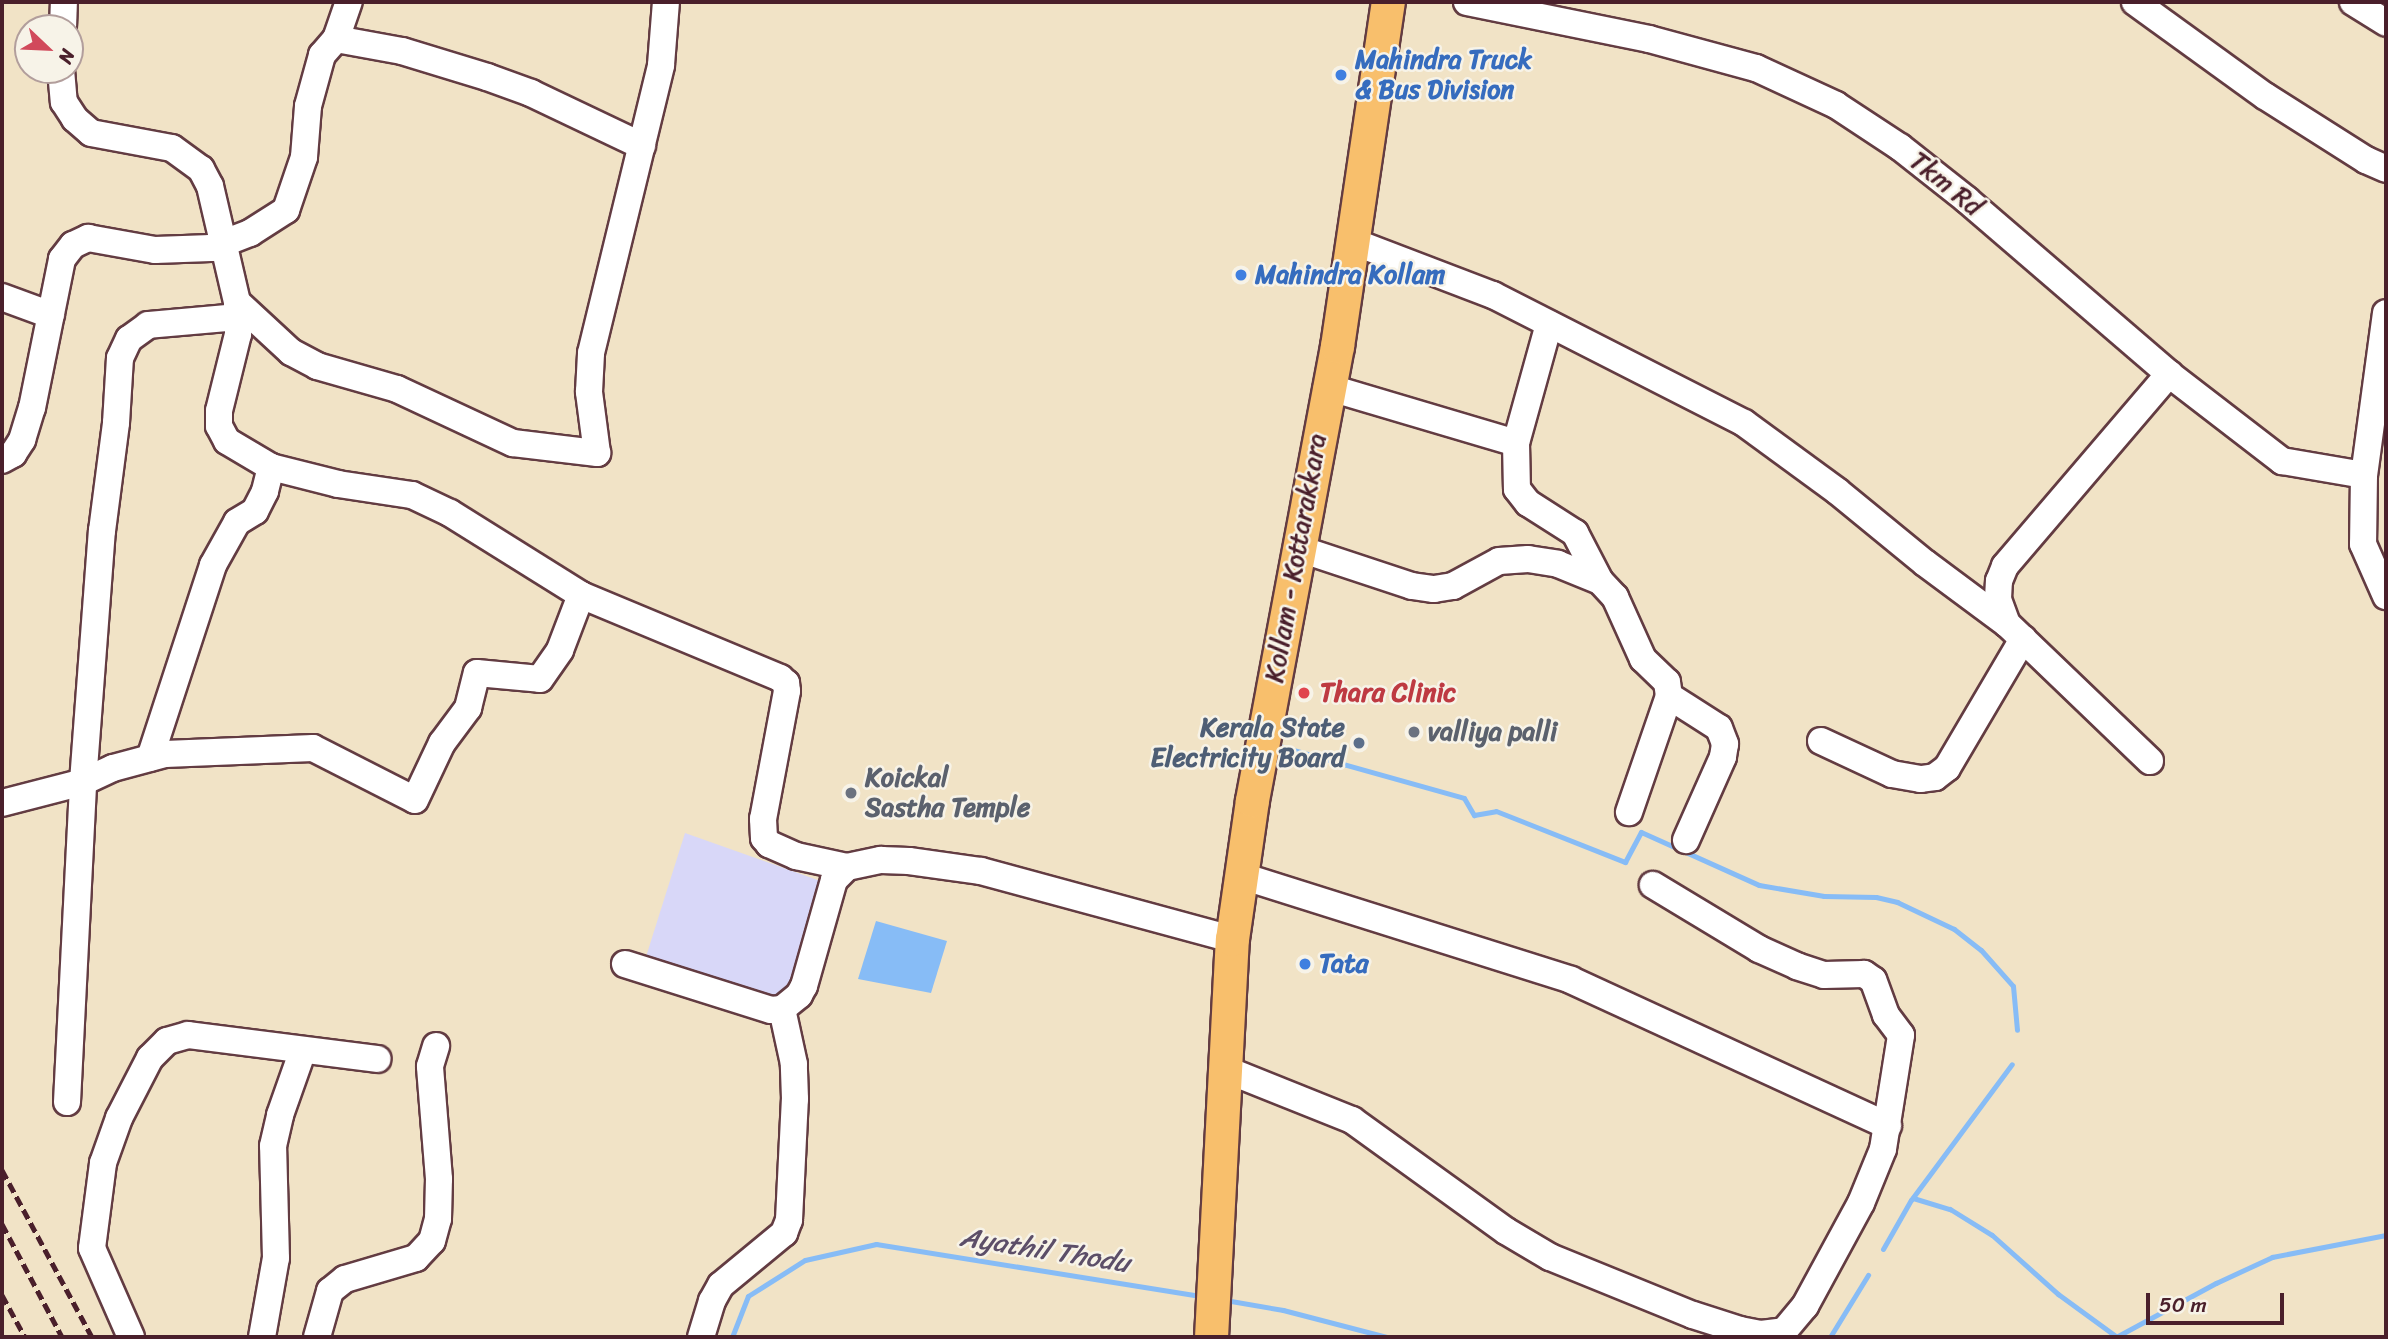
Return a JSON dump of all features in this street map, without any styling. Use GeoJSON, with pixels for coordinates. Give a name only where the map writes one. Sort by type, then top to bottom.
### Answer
{"type":"FeatureCollection","features":[{"type":"Feature","properties":{"kind":"main road","name":"Kollam - Kottarakkara"},"geometry":{"type":"LineString","coordinates":[[1211,1337],[1232,939],[1252,800],[1354,242],[1388,2]]}},
{"type":"Feature","properties":{"kind":"street"},"geometry":{"type":"LineString","coordinates":[[2,460],[13,454],[22,440],[32,408],[62,259],[73,246],[88,238],[155,250],[211,248],[250,233],[286,210],[304,156],[308,106],[322,55],[336,39],[349,2]]}},
{"type":"Feature","properties":{"kind":"street"},"geometry":{"type":"LineString","coordinates":[[67,1102],[83,782],[102,531],[116,423],[120,358],[129,339],[148,325],[237,309],[291,352],[317,366],[397,389],[513,443],[597,453],[589,393],[591,353],[661,65],[666,2]]}},
{"type":"Feature","properties":{"kind":"street","name":"Tkm Rd"},"geometry":{"type":"LineString","coordinates":[[1467,2],[1649,39],[1756,68],[1836,105],[1900,147],[1967,200],[2169,374],[2282,461],[2364,475]]}},
{"type":"Feature","properties":{"kind":"street"},"geometry":{"type":"LineString","coordinates":[[2135,2],[2265,96],[2366,160],[2386,169]]}},
{"type":"Feature","properties":{"kind":"street"},"geometry":{"type":"LineString","coordinates":[[2353,2],[2386,23]]}},
{"type":"Feature","properties":{"kind":"street"},"geometry":{"type":"LineString","coordinates":[[336,39],[402,51],[487,77],[531,93],[642,146]]}},
{"type":"Feature","properties":{"kind":"street"},"geometry":{"type":"LineString","coordinates":[[62,84],[64,102],[75,119],[92,132],[172,148],[201,169],[210,186],[225,243],[237,309],[238,334],[223,390],[219,426],[227,441],[271,467],[338,484],[412,495],[450,513],[581,595],[786,683],[763,819],[764,838],[769,844],[796,856],[847,867],[881,860],[981,871],[1232,939]]}},
{"type":"Feature","properties":{"kind":"street"},"geometry":{"type":"LineString","coordinates":[[1354,242],[1493,295],[1744,423],[1837,491],[1925,563],[2015,631],[2150,761]]}},
{"type":"Feature","properties":{"kind":"street"},"geometry":{"type":"LineString","coordinates":[[2,297],[51,315]]}},
{"type":"Feature","properties":{"kind":"street"},"geometry":{"type":"LineString","coordinates":[[2386,313],[2364,475],[2363,544],[2386,596]]}},
{"type":"Feature","properties":{"kind":"street"},"geometry":{"type":"LineString","coordinates":[[1549,324],[1516,443],[1517,489],[1528,503],[1575,533],[1600,581],[1615,597],[1643,659],[1667,682],[1669,696],[1629,812]]}},
{"type":"Feature","properties":{"kind":"street"},"geometry":{"type":"LineString","coordinates":[[2015,631],[1998,599],[1999,581],[2005,566],[2169,374]]}},
{"type":"Feature","properties":{"kind":"street"},"geometry":{"type":"LineString","coordinates":[[1327,387],[1516,443]]}},
{"type":"Feature","properties":{"kind":"street"},"geometry":{"type":"LineString","coordinates":[[150,758],[213,565],[237,522],[255,511],[265,491],[271,467]]}},
{"type":"Feature","properties":{"kind":"street"},"geometry":{"type":"LineString","coordinates":[[1297,548],[1412,586],[1434,589],[1453,586],[1499,561],[1528,559],[1558,564],[1600,581]]}},
{"type":"Feature","properties":{"kind":"street"},"geometry":{"type":"LineString","coordinates":[[2,803],[83,782],[113,768],[150,758],[235,749],[313,748],[415,800],[442,743],[468,708],[477,673],[540,679],[560,650],[581,595]]}},
{"type":"Feature","properties":{"kind":"street"},"geometry":{"type":"LineString","coordinates":[[1821,741],[1892,774],[1921,779],[1935,777],[1947,768],[2015,631]]}},
{"type":"Feature","properties":{"kind":"street"},"geometry":{"type":"LineString","coordinates":[[1669,696],[1719,728],[1725,744],[1686,840]]}},
{"type":"Feature","properties":{"kind":"street"},"geometry":{"type":"LineString","coordinates":[[625,964],[771,1010],[782,1009],[799,995],[804,986],[825,904],[834,880],[847,867]]}},
{"type":"Feature","properties":{"kind":"street"},"geometry":{"type":"LineString","coordinates":[[1242,876],[1571,980],[1888,1126]]}},
{"type":"Feature","properties":{"kind":"street"},"geometry":{"type":"LineString","coordinates":[[1227,1070],[1352,1120],[1506,1231],[1550,1257],[1693,1315],[1761,1334],[1784,1331],[1805,1306],[1861,1203],[1883,1149],[1901,1035],[1886,1015],[1873,980],[1864,974],[1824,975],[1797,966],[1759,949],[1653,885]]}},
{"type":"Feature","properties":{"kind":"street"},"geometry":{"type":"LineString","coordinates":[[701,1337],[712,1301],[721,1285],[784,1233],[789,1220],[795,1099],[794,1064],[782,1009]]}},
{"type":"Feature","properties":{"kind":"street"},"geometry":{"type":"LineString","coordinates":[[131,1337],[92,1248],[103,1163],[141,1071],[167,1041],[188,1035],[377,1059]]}},
{"type":"Feature","properties":{"kind":"street"},"geometry":{"type":"LineString","coordinates":[[317,1337],[330,1291],[345,1279],[416,1258],[432,1241],[438,1219],[437,1140],[430,1066],[436,1046]]}},
{"type":"Feature","properties":{"kind":"street"},"geometry":{"type":"LineString","coordinates":[[262,1337],[276,1258],[273,1146],[280,1115],[303,1050]]}},
{"type":"Feature","properties":{"kind":"shaded area"},"geometry":{"type":"Polygon","coordinates":[[[685,833],[826,883],[797,989],[783,1005],[644,963],[685,833]]]}},
{"type":"Feature","properties":{"kind":"water"},"geometry":{"type":"Polygon","coordinates":[[[876,921],[947,941],[931,993],[858,979],[876,921]]]}},
{"type":"Feature","properties":{"kind":"waterway"},"geometry":{"type":"LineString","coordinates":[[1279,746],[1464,798],[1474,815],[1496,811],[1625,862],[1641,832],[1759,885],[1824,896],[1876,897],[1897,902],[1954,929],[1981,950],[2013,986],[2017,1030]]}},
{"type":"Feature","properties":{"kind":"waterway"},"geometry":{"type":"LineString","coordinates":[[1883,1249],[1911,1200],[2012,1064]]}},
{"type":"Feature","properties":{"kind":"waterway"},"geometry":{"type":"LineString","coordinates":[[1913,1198],[1950,1209],[1992,1235],[2058,1294],[2117,1337]]}},
{"type":"Feature","properties":{"kind":"waterway","name":"Ayathil Thodu"},"geometry":{"type":"LineString","coordinates":[[2116,1337],[2216,1283],[2272,1257],[2386,1235]]}},
{"type":"Feature","properties":{"kind":"waterway","name":"Ayathil Thodu"},"geometry":{"type":"LineString","coordinates":[[732,1337],[748,1296],[805,1260],[876,1244],[1202,1296]]}},
{"type":"Feature","properties":{"kind":"waterway"},"geometry":{"type":"LineString","coordinates":[[1830,1337],[1868,1275]]}},
{"type":"Feature","properties":{"kind":"waterway","name":"Ayathil Thodu"},"geometry":{"type":"LineString","coordinates":[[1225,1300],[1283,1310],[1387,1337]]}},
{"type":"Feature","properties":{"kind":"railway"},"geometry":{"type":"LineString","coordinates":[[2,1170],[92,1337]]}},
{"type":"Feature","properties":{"kind":"railway"},"geometry":{"type":"LineString","coordinates":[[2,1224],[62,1337]]}},
{"type":"Feature","properties":{"kind":"railway"},"geometry":{"type":"LineString","coordinates":[[2,1295],[25,1337]]}},
{"type":"Feature","properties":{"kind":"place","name":"Mahindra Truck & Bus Division"},"geometry":{"type":"Point","coordinates":[1341,75]}},
{"type":"Feature","properties":{"kind":"place","name":"Mahindra Kollam"},"geometry":{"type":"Point","coordinates":[1241,275]}},
{"type":"Feature","properties":{"kind":"place","name":"Thara Clinic"},"geometry":{"type":"Point","coordinates":[1304,693]}},
{"type":"Feature","properties":{"kind":"place","name":"valliya palli"},"geometry":{"type":"Point","coordinates":[1414,732]}},
{"type":"Feature","properties":{"kind":"place","name":"Kerala State Electricity Board"},"geometry":{"type":"Point","coordinates":[1359,743]}},
{"type":"Feature","properties":{"kind":"place","name":"Koickal Sastha Temple"},"geometry":{"type":"Point","coordinates":[851,793]}},
{"type":"Feature","properties":{"kind":"place","name":"Tata"},"geometry":{"type":"Point","coordinates":[1305,964]}}]}
